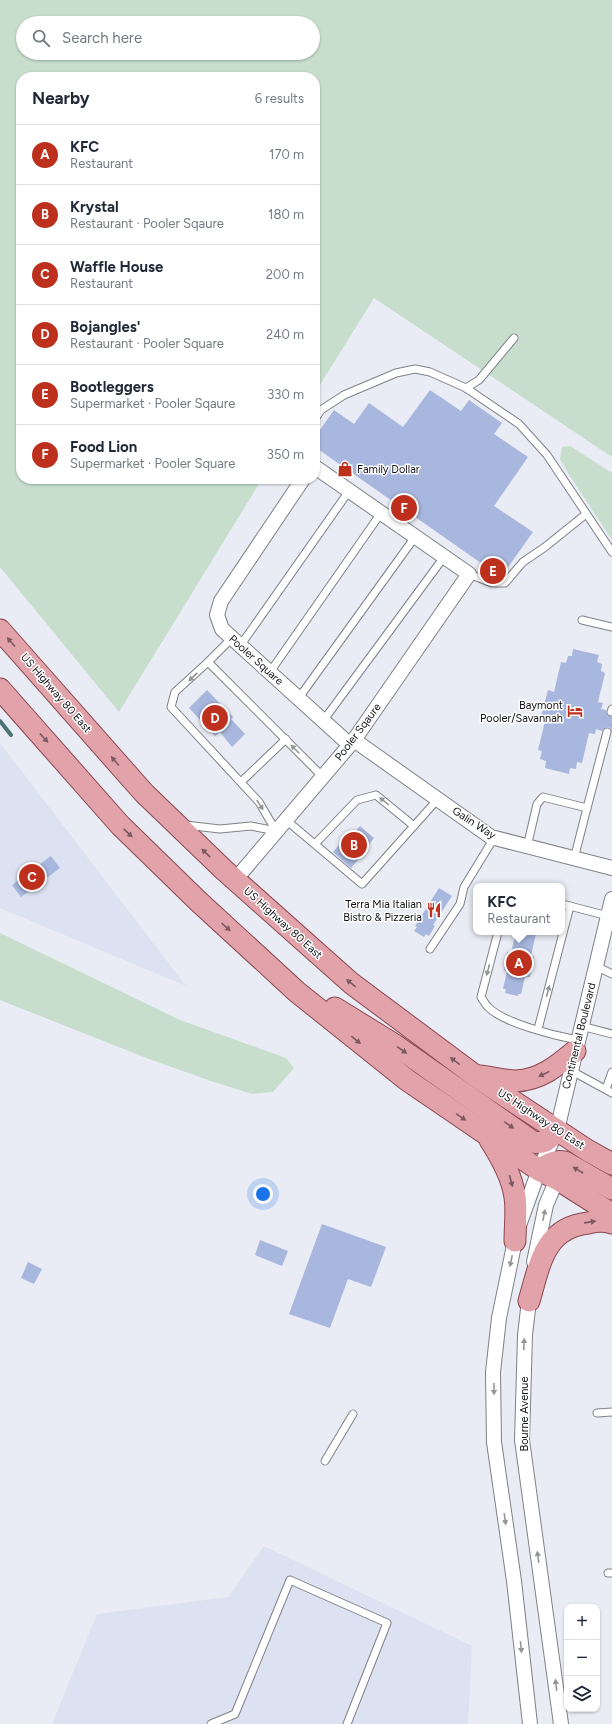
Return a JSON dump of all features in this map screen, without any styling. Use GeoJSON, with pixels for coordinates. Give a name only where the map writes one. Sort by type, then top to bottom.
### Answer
{"type":"FeatureCollection","features":[{"type":"Feature","properties":{"kind":"main road","name":"US Highway 80 East"},"geometry":{"type":"LineString","coordinates":[[0,630],[144,793],[235,880],[351,983],[474,1075],[557,1130],[612,1164]]}},
{"type":"Feature","properties":{"kind":"main road"},"geometry":{"type":"LineString","coordinates":[[0,689],[120,825],[198,901],[297,992],[407,1080],[486,1134],[551,1170],[612,1214]]}},
{"type":"Feature","properties":{"kind":"main road"},"geometry":{"type":"LineString","coordinates":[[274,970],[395,1045],[533,1142],[541,1144],[548,1141],[557,1130]]}},
{"type":"Feature","properties":{"kind":"main road"},"geometry":{"type":"LineString","coordinates":[[474,1075],[515,1081],[535,1078],[553,1069],[574,1054]]}},
{"type":"Feature","properties":{"kind":"main road"},"geometry":{"type":"LineString","coordinates":[[486,1134],[502,1159],[512,1185],[515,1197],[516,1241]]}},
{"type":"Feature","properties":{"kind":"main road"},"geometry":{"type":"LineString","coordinates":[[551,1170],[564,1162],[612,1189]]}},
{"type":"Feature","properties":{"kind":"main road"},"geometry":{"type":"LineString","coordinates":[[529,1300],[547,1246],[559,1233],[575,1224],[605,1220],[612,1223]]}},
{"type":"Feature","properties":{"kind":"street"},"geometry":{"type":"LineString","coordinates":[[320,471],[469,574]]}},
{"type":"Feature","properties":{"kind":"street","name":"Pooler Square"},"geometry":{"type":"LineString","coordinates":[[300,484],[221,600],[217,615],[222,629],[323,721],[352,743]]}},
{"type":"Feature","properties":{"kind":"street","name":"Pooler Sqaure"},"geometry":{"type":"LineString","coordinates":[[235,880],[352,743],[469,574]]}},
{"type":"Feature","properties":{"kind":"street","name":"Galin Way"},"geometry":{"type":"LineString","coordinates":[[352,743],[438,799],[494,838],[612,868]]}},
{"type":"Feature","properties":{"kind":"street","name":"Continental Boulevard"},"geometry":{"type":"LineString","coordinates":[[551,1170],[557,1130],[574,1054],[612,899]]}},
{"type":"Feature","properties":{"kind":"street","name":"Bourne Avenue"},"geometry":{"type":"LineString","coordinates":[[557,1130],[546,1205],[534,1261],[524,1335],[522,1440],[561,1724]]}},
{"type":"Feature","properties":{"kind":"street","name":"Bourne Avenue"},"geometry":{"type":"LineString","coordinates":[[530,1724],[514,1581],[494,1442],[494,1372],[499,1318],[518,1231],[551,1170]]}},
{"type":"Feature","properties":{"kind":"lane"},"geometry":{"type":"LineString","coordinates":[[466,388],[479,380],[514,338]]}},
{"type":"Feature","properties":{"kind":"lane"},"geometry":{"type":"LineString","coordinates":[[320,412],[344,394],[396,373],[415,370],[430,372],[466,388],[518,424],[547,455],[612,552]]}},
{"type":"Feature","properties":{"kind":"lane"},"geometry":{"type":"LineString","coordinates":[[276,832],[259,802],[172,707],[175,692],[208,662],[236,642],[349,491]]}},
{"type":"Feature","properties":{"kind":"lane"},"geometry":{"type":"LineString","coordinates":[[270,672],[381,513]]}},
{"type":"Feature","properties":{"kind":"lane"},"geometry":{"type":"LineString","coordinates":[[469,574],[492,583],[505,583],[523,562],[545,547],[586,514]]}},
{"type":"Feature","properties":{"kind":"lane"},"geometry":{"type":"LineString","coordinates":[[298,699],[415,537]]}},
{"type":"Feature","properties":{"kind":"lane"},"geometry":{"type":"LineString","coordinates":[[323,721],[444,557]]}},
{"type":"Feature","properties":{"kind":"lane"},"geometry":{"type":"LineString","coordinates":[[582,620],[612,628]]}},
{"type":"Feature","properties":{"kind":"lane"},"geometry":{"type":"LineString","coordinates":[[208,662],[323,777]]}},
{"type":"Feature","properties":{"kind":"lane"},"geometry":{"type":"LineString","coordinates":[[574,859],[606,732]]}},
{"type":"Feature","properties":{"kind":"lane"},"geometry":{"type":"LineString","coordinates":[[241,782],[286,739]]}},
{"type":"Feature","properties":{"kind":"lane"},"geometry":{"type":"LineString","coordinates":[[315,844],[357,800],[376,795],[414,826]]}},
{"type":"Feature","properties":{"kind":"lane"},"geometry":{"type":"LineString","coordinates":[[527,847],[537,804],[543,797],[587,808]]}},
{"type":"Feature","properties":{"kind":"lane"},"geometry":{"type":"LineString","coordinates":[[286,820],[362,884],[438,799]]}},
{"type":"Feature","properties":{"kind":"lane"},"geometry":{"type":"LineString","coordinates":[[176,824],[220,829],[251,826],[276,832]]}},
{"type":"Feature","properties":{"kind":"lane"},"geometry":{"type":"LineString","coordinates":[[430,949],[460,904],[464,887],[494,838]]}},
{"type":"Feature","properties":{"kind":"lane"},"geometry":{"type":"LineString","coordinates":[[565,905],[608,916]]}},
{"type":"Feature","properties":{"kind":"lane"},"geometry":{"type":"LineString","coordinates":[[565,925],[570,906]]}},
{"type":"Feature","properties":{"kind":"lane"},"geometry":{"type":"LineString","coordinates":[[497,935],[481,997],[488,1008],[503,1018],[538,1029],[574,1054],[609,1091]]}},
{"type":"Feature","properties":{"kind":"lane"},"geometry":{"type":"LineString","coordinates":[[538,1029],[562,935]]}},
{"type":"Feature","properties":{"kind":"lane"},"geometry":{"type":"LineString","coordinates":[[596,966],[612,974]]}},
{"type":"Feature","properties":{"kind":"lane"},"geometry":{"type":"LineString","coordinates":[[581,1026],[612,1034]]}},
{"type":"Feature","properties":{"kind":"lane"},"geometry":{"type":"LineString","coordinates":[[609,1091],[612,1072]]}},
{"type":"Feature","properties":{"kind":"lane"},"geometry":{"type":"LineString","coordinates":[[597,1414],[612,1412]]}},
{"type":"Feature","properties":{"kind":"lane"},"geometry":{"type":"LineString","coordinates":[[325,1461],[353,1414]]}},
{"type":"Feature","properties":{"kind":"lane"},"geometry":{"type":"LineString","coordinates":[[211,1724],[235,1714],[290,1580],[387,1623],[348,1724]]}},
{"type":"Feature","properties":{"kind":"shaded area"},"geometry":{"type":"Polygon","coordinates":[[[0,743],[186,986],[0,908],[0,743]]]}},
{"type":"Feature","properties":{"kind":"shaded area"},"geometry":{"type":"Polygon","coordinates":[[[264,1546],[472,1646],[468,1724],[52,1724],[97,1614],[228,1597],[264,1546]]]}},
{"type":"Feature","properties":{"kind":"green space"},"geometry":{"type":"Polygon","coordinates":[[[0,0],[612,0],[612,457],[374,298],[320,385],[320,72],[16,72],[16,484],[259,484],[119,712],[0,567],[0,0]]]}},
{"type":"Feature","properties":{"kind":"green space"},"geometry":{"type":"Polygon","coordinates":[[[570,446],[612,473],[612,540],[560,459],[562,447],[570,446]]]}},
{"type":"Feature","properties":{"kind":"green space"},"geometry":{"type":"Polygon","coordinates":[[[0,933],[180,1020],[286,1058],[294,1068],[273,1092],[252,1094],[149,1059],[0,1000],[0,933]]]}},
{"type":"Feature","properties":{"kind":"building"},"geometry":{"type":"Polygon","coordinates":[[[430,390],[461,411],[469,400],[502,423],[494,434],[528,457],[494,506],[533,532],[501,577],[320,450],[320,430],[334,410],[354,424],[369,403],[403,427],[430,390]]]}},
{"type":"Feature","properties":{"kind":"building","name":"Baymont Pooler/Savannah"},"geometry":{"type":"Polygon","coordinates":[[[573,649],[599,655],[597,662],[602,664],[601,671],[605,673],[598,702],[603,703],[601,709],[606,710],[607,715],[612,717],[612,733],[611,729],[608,727],[604,728],[602,731],[596,729],[595,734],[589,733],[582,763],[577,762],[576,769],[570,768],[569,774],[545,768],[546,761],[540,759],[542,751],[538,750],[545,721],[540,720],[548,690],[554,692],[561,662],[566,663],[568,656],[572,656],[573,649]]]}},
{"type":"Feature","properties":{"kind":"building"},"geometry":{"type":"Polygon","coordinates":[[[207,690],[233,717],[231,719],[245,734],[232,747],[220,732],[215,736],[189,708],[207,690]]]}},
{"type":"Feature","properties":{"kind":"building"},"geometry":{"type":"Polygon","coordinates":[[[360,826],[374,838],[351,868],[333,852],[348,834],[351,837],[360,826]]]}},
{"type":"Feature","properties":{"kind":"building"},"geometry":{"type":"Polygon","coordinates":[[[51,856],[60,868],[21,897],[12,885],[51,856]]]}},
{"type":"Feature","properties":{"kind":"building","name":"Terra Mia Italian Bistro & Pizzeria"},"geometry":{"type":"Polygon","coordinates":[[[439,888],[452,896],[433,925],[435,926],[429,936],[426,934],[424,937],[414,931],[417,927],[415,926],[439,888]]]}},
{"type":"Feature","properties":{"kind":"building"},"geometry":{"type":"Polygon","coordinates":[[[515,935],[536,935],[531,956],[534,956],[530,977],[525,977],[521,994],[518,994],[518,996],[505,993],[506,989],[503,989],[507,971],[504,970],[507,952],[511,953],[515,935]]]}},
{"type":"Feature","properties":{"kind":"building"},"geometry":{"type":"Polygon","coordinates":[[[322,1224],[386,1247],[371,1287],[348,1279],[330,1328],[289,1314],[322,1224]]]}},
{"type":"Feature","properties":{"kind":"building"},"geometry":{"type":"Polygon","coordinates":[[[260,1240],[288,1251],[282,1266],[255,1255],[260,1240]]]}},
{"type":"Feature","properties":{"kind":"building"},"geometry":{"type":"Polygon","coordinates":[[[28,1262],[42,1269],[34,1284],[21,1278],[28,1262]]]}},
{"type":"Feature","properties":{"kind":"waterway"},"geometry":{"type":"LineString","coordinates":[[0,721],[11,735]]}},
{"type":"Feature","properties":{"kind":"place","name":"Family Dollar"},"geometry":{"type":"Point","coordinates":[345,469]}},
{"type":"Feature","properties":{"kind":"place","name":"Food Lion"},"geometry":{"type":"Point","coordinates":[404,508]}},
{"type":"Feature","properties":{"kind":"place","name":"Bootleggers"},"geometry":{"type":"Point","coordinates":[493,571]}},
{"type":"Feature","properties":{"kind":"place","name":"Baymont Pooler/Savannah"},"geometry":{"type":"Point","coordinates":[575,711]}},
{"type":"Feature","properties":{"kind":"place","name":"Bojangles'"},"geometry":{"type":"Point","coordinates":[215,718]}},
{"type":"Feature","properties":{"kind":"place","name":"Krystal"},"geometry":{"type":"Point","coordinates":[354,845]}},
{"type":"Feature","properties":{"kind":"place","name":"Waffle House"},"geometry":{"type":"Point","coordinates":[32,877]}},
{"type":"Feature","properties":{"kind":"place","name":"Terra Mia Italian Bistro & Pizzeria"},"geometry":{"type":"Point","coordinates":[434,910]}},
{"type":"Feature","properties":{"kind":"place","name":"KFC"},"geometry":{"type":"Point","coordinates":[519,963]}}]}
